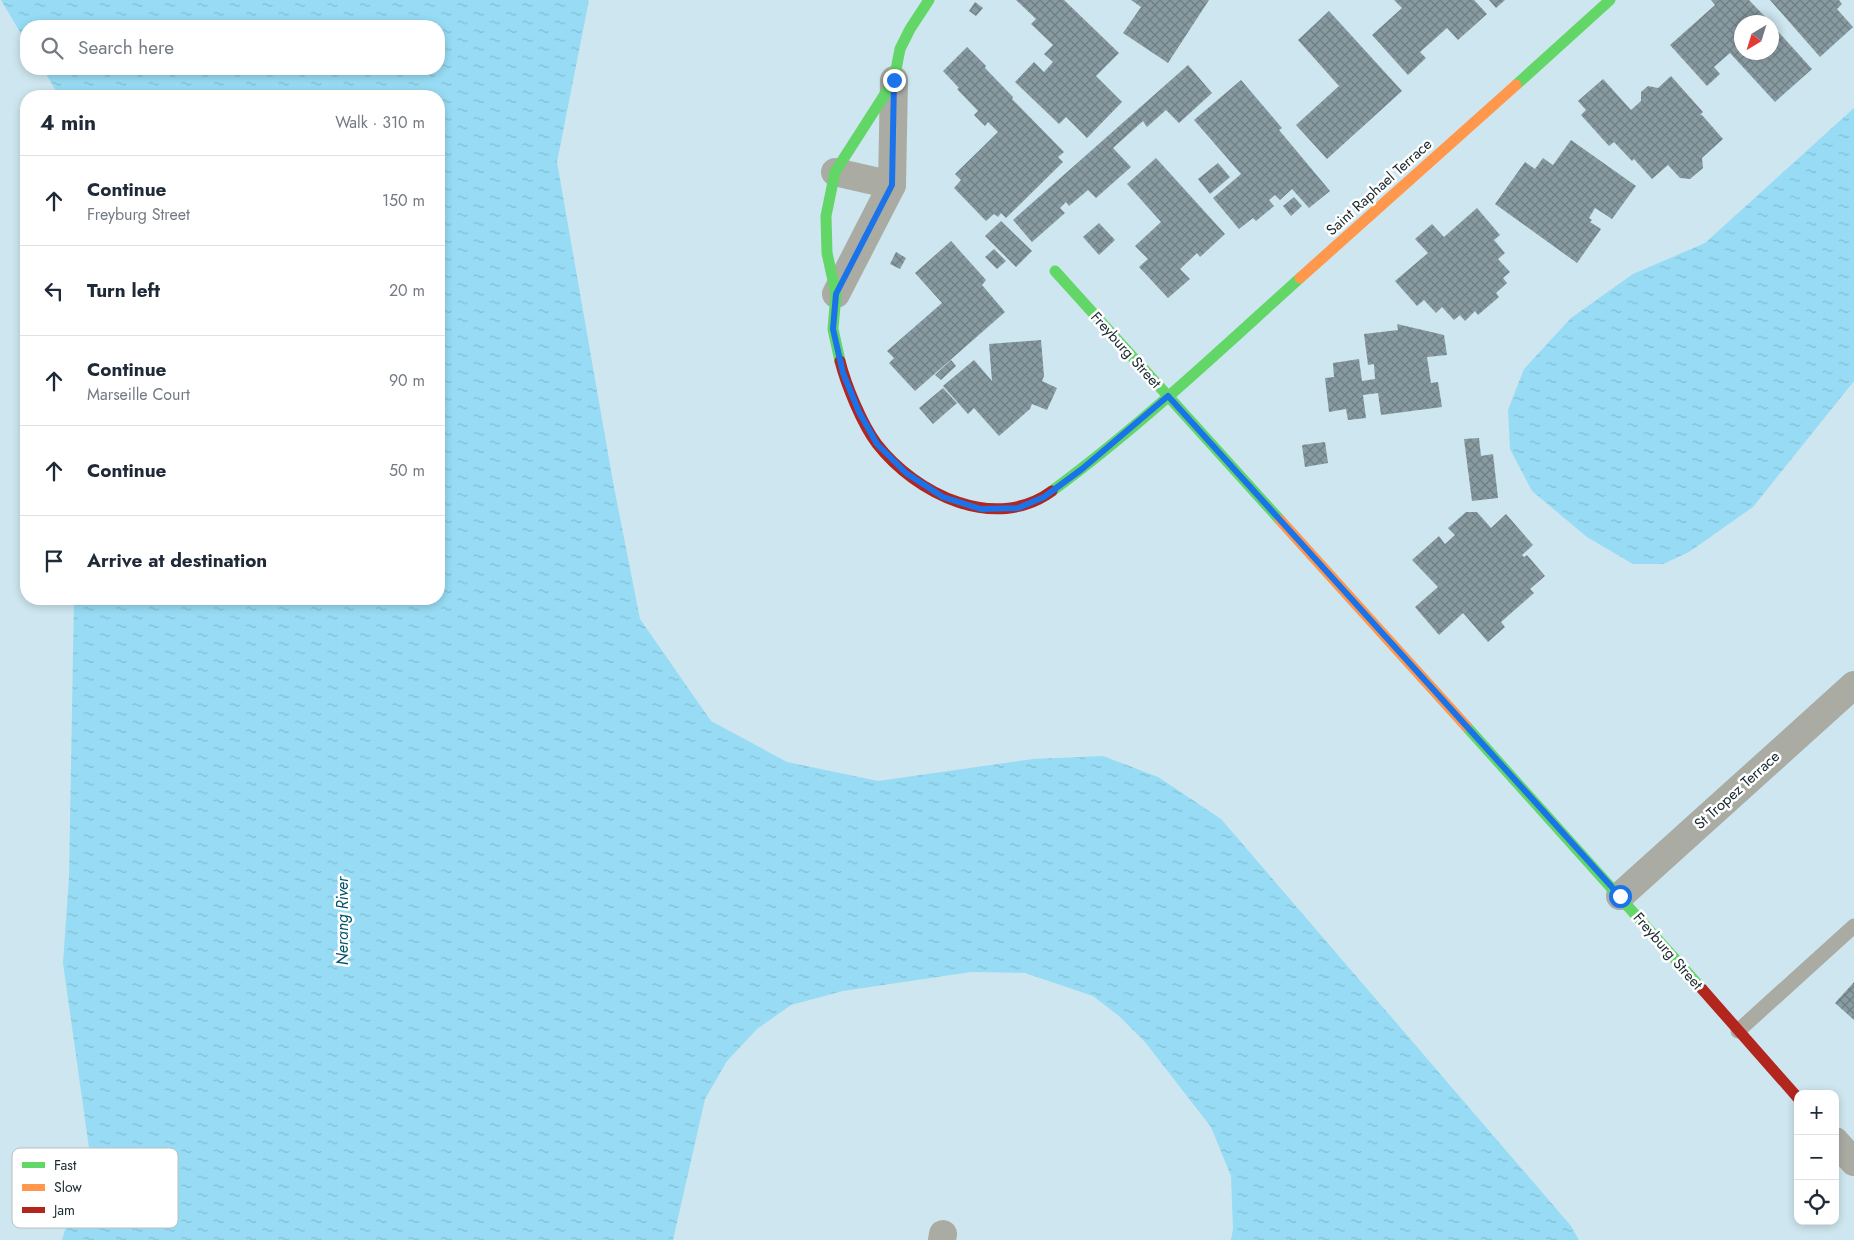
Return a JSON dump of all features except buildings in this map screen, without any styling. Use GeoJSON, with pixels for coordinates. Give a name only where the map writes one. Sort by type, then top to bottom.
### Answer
{"type":"FeatureCollection","features":[{"type":"Feature","properties":{"kind":"street"},"geometry":{"type":"LineString","coordinates":[[836,294],[892,185],[894,80],[900,50],[910,29],[929,0]]}},
{"type":"Feature","properties":{"kind":"street","name":"Saint Raphael Terrace"},"geometry":{"type":"LineString","coordinates":[[835,172],[826,216],[827,253],[836,294],[833,329],[843,373],[859,412],[877,444],[906,473],[943,497],[981,509],[1018,508],[1044,497],[1082,469],[1168,396],[1610,0]]}},
{"type":"Feature","properties":{"kind":"street"},"geometry":{"type":"LineString","coordinates":[[892,185],[835,172],[894,80]]}},
{"type":"Feature","properties":{"kind":"street","name":"Freyburg Street"},"geometry":{"type":"LineString","coordinates":[[1055,271],[1620,896],[1794,1094]]}},
{"type":"Feature","properties":{"kind":"street","name":"St Tropez Terrace"},"geometry":{"type":"LineString","coordinates":[[1620,896],[1854,685]]}},
{"type":"Feature","properties":{"kind":"street"},"geometry":{"type":"LineString","coordinates":[[1839,1145],[1854,1162]]}},
{"type":"Feature","properties":{"kind":"lane"},"geometry":{"type":"LineString","coordinates":[[1738,1031],[1854,926]]}},
{"type":"Feature","properties":{"kind":"water","name":"Nerang River"},"geometry":{"type":"Polygon","coordinates":[[[1,0],[589,0],[557,162],[613,482],[640,619],[711,721],[787,762],[878,781],[1033,759],[1103,756],[1158,777],[1221,819],[1571,1226],[1579,1240],[1231,1240],[1233,1229],[1231,1176],[1211,1127],[1145,1042],[1119,1016],[1093,996],[1025,973],[971,972],[843,991],[791,1005],[757,1029],[727,1061],[705,1099],[673,1240],[62,1240],[66,1228],[178,1228],[178,1148],[89,1148],[63,963],[69,877],[74,605],[445,605],[445,90],[55,90],[47,75],[445,75],[445,20],[20,20],[20,32],[1,0]]]}},
{"type":"Feature","properties":{"kind":"water"},"geometry":{"type":"Polygon","coordinates":[[[1854,108],[1854,381],[1753,507],[1689,552],[1663,564],[1633,564],[1587,537],[1532,491],[1510,449],[1508,410],[1524,369],[1571,318],[1633,274],[1705,243],[1854,108]]]}},
{"type":"Feature","properties":{"kind":"traffic: fast"},"geometry":{"type":"LineString","coordinates":[[840,361],[833,329],[836,294],[827,253],[826,216],[835,172],[894,80],[900,49],[910,29],[929,0]]}},
{"type":"Feature","properties":{"kind":"traffic: fast"},"geometry":{"type":"LineString","coordinates":[[1516,85],[1610,0]]}},
{"type":"Feature","properties":{"kind":"traffic: fast"},"geometry":{"type":"LineString","coordinates":[[1055,271],[1280,520]]}},
{"type":"Feature","properties":{"kind":"traffic: fast"},"geometry":{"type":"LineString","coordinates":[[1052,491],[1147,415],[1300,278]]}},
{"type":"Feature","properties":{"kind":"traffic: fast"},"geometry":{"type":"LineString","coordinates":[[1466,726],[1702,989]]}},
{"type":"Feature","properties":{"kind":"traffic: slow"},"geometry":{"type":"LineString","coordinates":[[1300,278],[1516,85]]}},
{"type":"Feature","properties":{"kind":"traffic: slow"},"geometry":{"type":"LineString","coordinates":[[1280,520],[1466,726]]}},
{"type":"Feature","properties":{"kind":"traffic: jam"},"geometry":{"type":"LineString","coordinates":[[840,361],[855,404],[871,436],[893,462],[934,492],[958,502],[982,508],[1006,508],[1030,503],[1052,491]]}},
{"type":"Feature","properties":{"kind":"traffic: jam"},"geometry":{"type":"LineString","coordinates":[[1702,989],[1794,1093]]}},
{"type":"Feature","properties":{"kind":"route"},"geometry":{"type":"LineString","coordinates":[[894,80],[892,185],[836,294],[833,329],[843,373],[859,412],[877,444],[906,473],[943,497],[981,509],[1018,508],[1044,497],[1082,469],[1168,396],[1620,896]]}}]}
